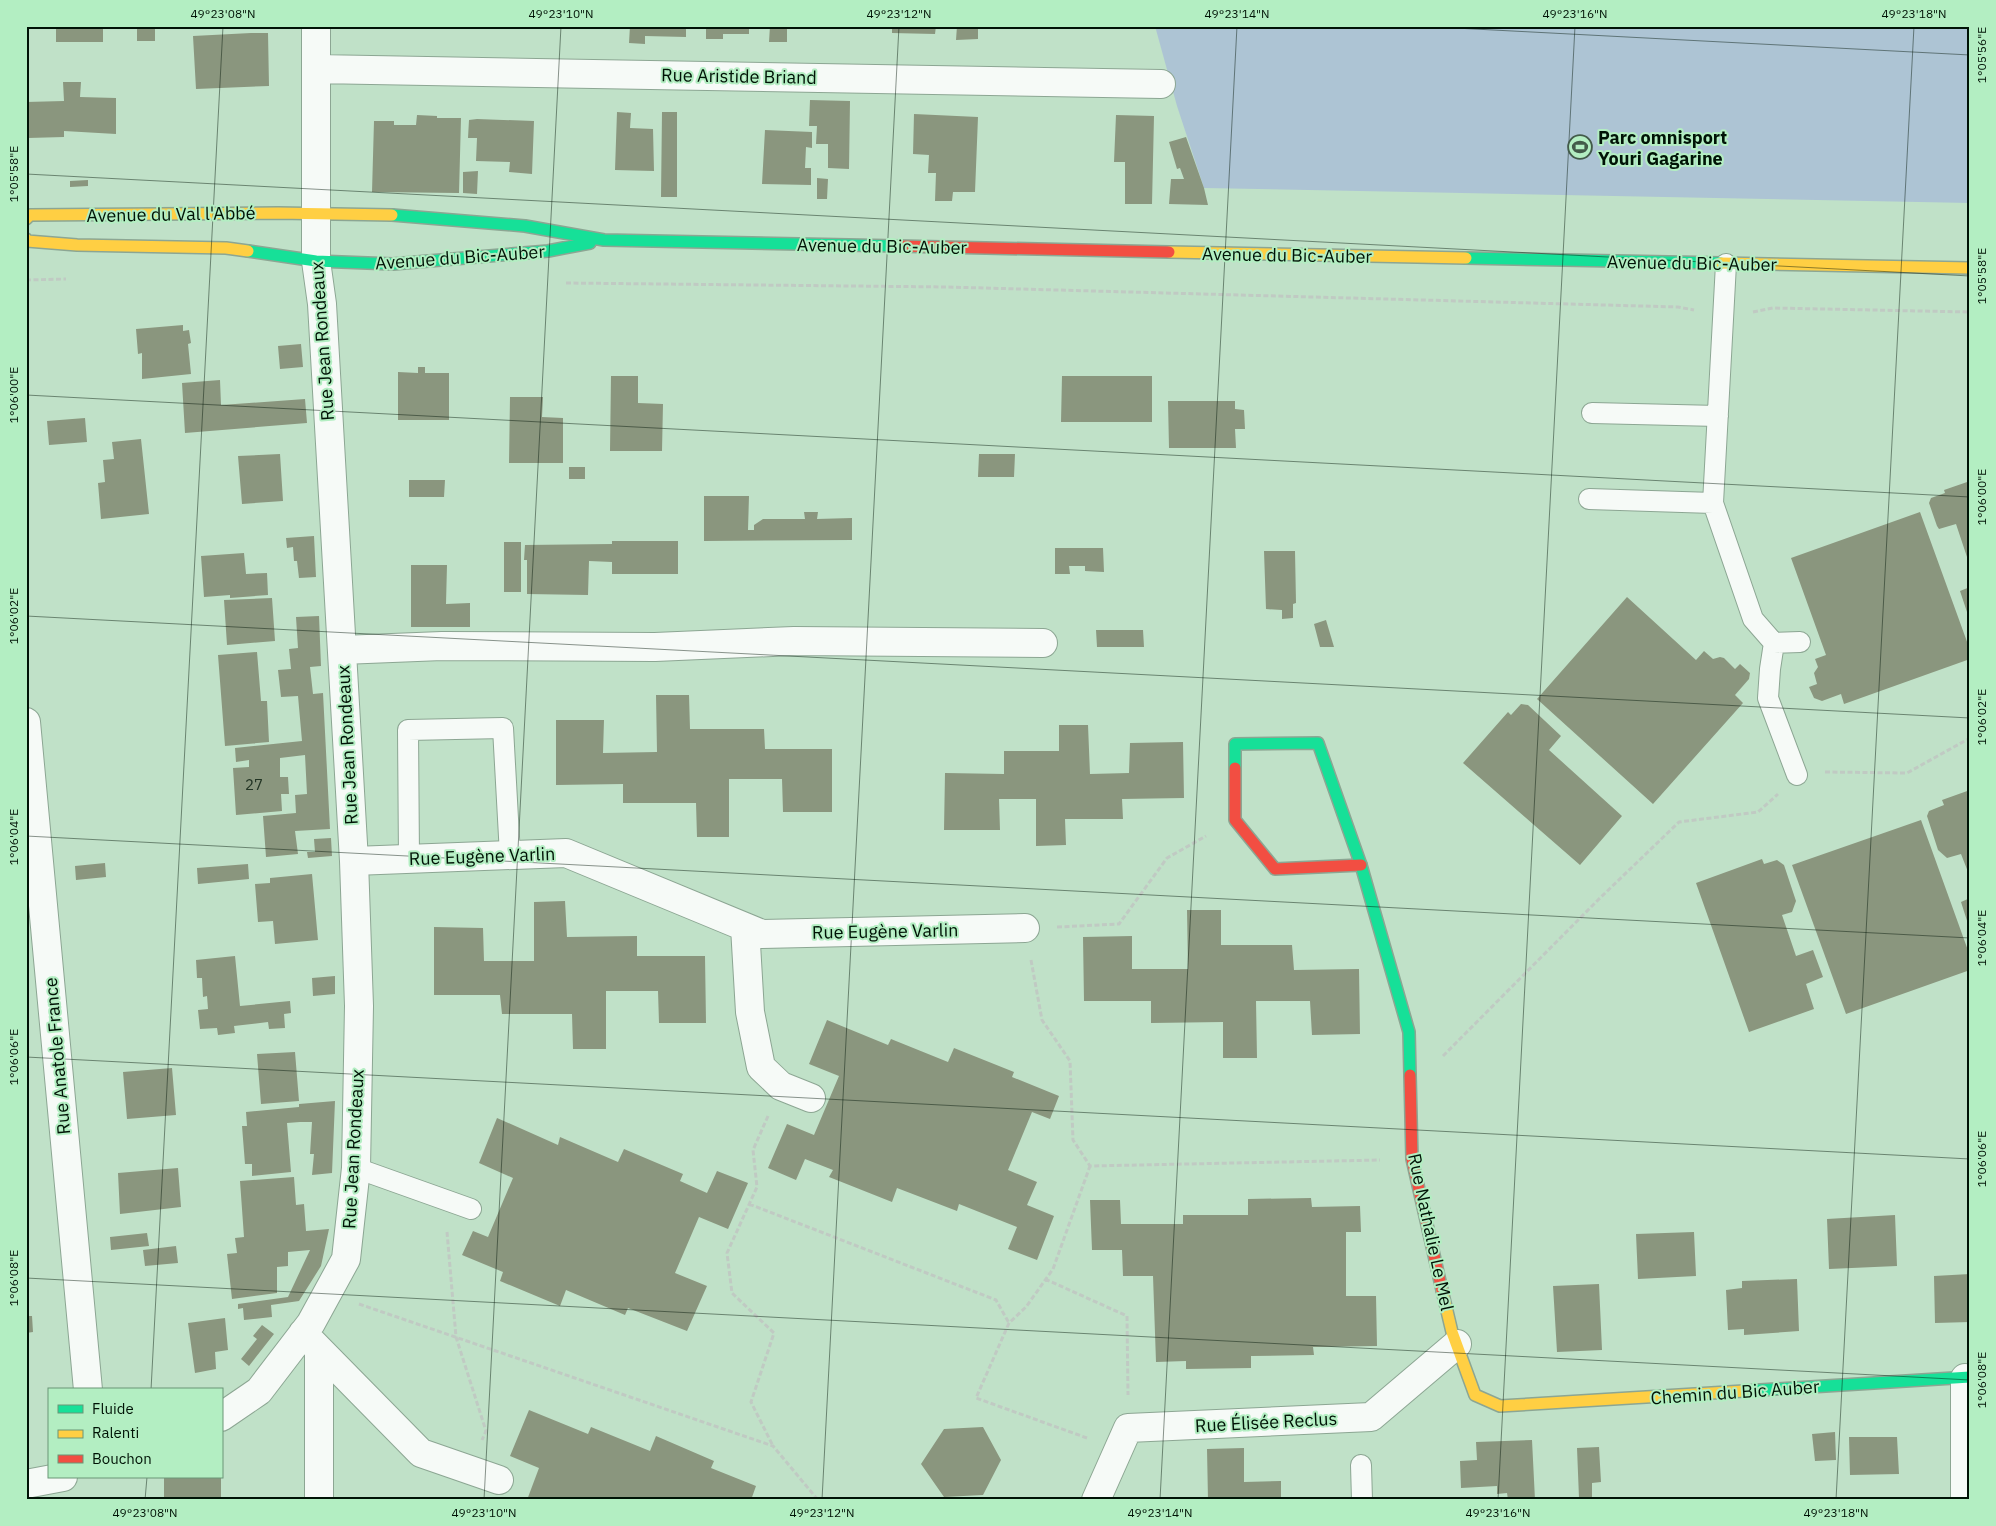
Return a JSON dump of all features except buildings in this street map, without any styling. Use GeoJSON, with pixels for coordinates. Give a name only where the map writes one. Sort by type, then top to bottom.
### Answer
{"type":"FeatureCollection","features":[{"type":"Feature","properties":{"kind":"main road","name":"Avenue du Val l'Abbé"},"geometry":{"type":"LineString","coordinates":[[26,219],[30,215],[317,212]]}},
{"type":"Feature","properties":{"kind":"main road","name":"Avenue du Bic-Auber"},"geometry":{"type":"LineString","coordinates":[[317,212],[395,215],[526,226],[604,240],[1970,268]]}},
{"type":"Feature","properties":{"kind":"main road","name":"Avenue du Val l'Abbé"},"geometry":{"type":"LineString","coordinates":[[26,239],[27,241],[77,245],[226,248],[316,261]]}},
{"type":"Feature","properties":{"kind":"main road","name":"Avenue du Bic-Auber"},"geometry":{"type":"LineString","coordinates":[[316,261],[393,264],[548,251],[604,240]]}},
{"type":"Feature","properties":{"kind":"main road","name":"Rue Nathalie Le Mel"},"geometry":{"type":"LineString","coordinates":[[1235,820],[1235,744],[1318,743],[1361,866],[1409,1032],[1412,1160],[1452,1332],[1475,1395],[1500,1406]]}},
{"type":"Feature","properties":{"kind":"main road"},"geometry":{"type":"LineString","coordinates":[[1235,820],[1275,869],[1361,866]]}},
{"type":"Feature","properties":{"kind":"main road","name":"Chemin du Bic Auber"},"geometry":{"type":"LineString","coordinates":[[1500,1406],[1967,1377]]}},
{"type":"Feature","properties":{"kind":"street","name":"Rue Jean Rondeaux"},"geometry":{"type":"LineString","coordinates":[[222,1416],[259,1391],[311,1342],[311,1324],[346,1259],[356,1168],[359,1006],[354,861],[322,304],[316,261],[316,26]]}},
{"type":"Feature","properties":{"kind":"street","name":"Rue Aristide Briand"},"geometry":{"type":"LineString","coordinates":[[316,69],[1161,84]]}},
{"type":"Feature","properties":{"kind":"street"},"geometry":{"type":"LineString","coordinates":[[342,650],[442,646],[656,647],[794,641],[1044,643]]}},
{"type":"Feature","properties":{"kind":"street","name":"Rue Anatole France"},"geometry":{"type":"LineString","coordinates":[[26,722],[88,1388]]}},
{"type":"Feature","properties":{"kind":"street","name":"Rue Eugène Varlin"},"geometry":{"type":"LineString","coordinates":[[354,861],[566,853],[762,934],[1026,928]]}},
{"type":"Feature","properties":{"kind":"street"},"geometry":{"type":"LineString","coordinates":[[746,927],[750,1012],[761,1067],[781,1086],[811,1098]]}},
{"type":"Feature","properties":{"kind":"street"},"geometry":{"type":"LineString","coordinates":[[311,1342],[421,1453],[499,1480]]}},
{"type":"Feature","properties":{"kind":"street"},"geometry":{"type":"LineString","coordinates":[[311,1342],[319,1500]]}},
{"type":"Feature","properties":{"kind":"street","name":"Rue Élisée Reclus"},"geometry":{"type":"LineString","coordinates":[[1123,1439],[1371,1417],[1457,1344]]}},
{"type":"Feature","properties":{"kind":"street"},"geometry":{"type":"LineString","coordinates":[[1965,1500],[1967,1377]]}},
{"type":"Feature","properties":{"kind":"street"},"geometry":{"type":"LineString","coordinates":[[1096,1500],[1123,1439]]}},
{"type":"Feature","properties":{"kind":"street"},"geometry":{"type":"LineString","coordinates":[[26,1484],[58,1478]]}},
{"type":"Feature","properties":{"kind":"lane"},"geometry":{"type":"LineString","coordinates":[[1726,264],[1713,503],[1753,619],[1774,643],[1768,698],[1798,776]]}},
{"type":"Feature","properties":{"kind":"lane"},"geometry":{"type":"LineString","coordinates":[[1592,413],[1718,416]]}},
{"type":"Feature","properties":{"kind":"lane"},"geometry":{"type":"LineString","coordinates":[[1589,499],[1713,503]]}},
{"type":"Feature","properties":{"kind":"lane"},"geometry":{"type":"LineString","coordinates":[[1774,643],[1800,642]]}},
{"type":"Feature","properties":{"kind":"lane"},"geometry":{"type":"LineString","coordinates":[[409,859],[408,730],[503,728],[510,855]]}},
{"type":"Feature","properties":{"kind":"lane"},"geometry":{"type":"LineString","coordinates":[[356,1168],[471,1209]]}},
{"type":"Feature","properties":{"kind":"lane"},"geometry":{"type":"LineString","coordinates":[[1361,1465],[1362,1500]]}},
{"type":"Feature","properties":{"kind":"path"},"geometry":{"type":"LineString","coordinates":[[566,283],[947,287],[1696,310]]}},
{"type":"Feature","properties":{"kind":"path"},"geometry":{"type":"LineString","coordinates":[[1750,312],[1773,308],[1970,312]]}},
{"type":"Feature","properties":{"kind":"path"},"geometry":{"type":"LineString","coordinates":[[1410,1089],[1600,898],[1679,822],[1758,812],[1801,772],[1907,773],[1970,738]]}},
{"type":"Feature","properties":{"kind":"path"},"geometry":{"type":"LineString","coordinates":[[1090,1166],[1073,1140],[1070,1061],[1042,1020],[1026,928],[1119,924],[1167,858],[1235,820]]}},
{"type":"Feature","properties":{"kind":"path"},"geometry":{"type":"LineString","coordinates":[[781,1086],[753,1150],[757,1187],[727,1253],[732,1293],[774,1333],[751,1402],[773,1446],[818,1500]]}},
{"type":"Feature","properties":{"kind":"path"},"geometry":{"type":"LineString","coordinates":[[1090,1166],[1412,1160]]}},
{"type":"Feature","properties":{"kind":"path"},"geometry":{"type":"LineString","coordinates":[[1045,1279],[1128,1316],[1123,1439],[976,1398],[1009,1323],[1026,1307],[1045,1279],[1053,1269],[1090,1166]]}},
{"type":"Feature","properties":{"kind":"path"},"geometry":{"type":"LineString","coordinates":[[444,1199],[456,1337],[486,1431],[469,1469]]}},
{"type":"Feature","properties":{"kind":"path"},"geometry":{"type":"LineString","coordinates":[[749,1204],[996,1300],[1009,1323]]}},
{"type":"Feature","properties":{"kind":"path"},"geometry":{"type":"LineString","coordinates":[[328,1293],[773,1446]]}},
{"type":"Feature","properties":{"kind":"shaded area","name":"Parc omnisport Youri Gagarine"},"geometry":{"type":"Polygon","coordinates":[[[1155,26],[1970,26],[1970,203],[1204,188],[1177,106],[1155,26]]]}},
{"type":"Feature","properties":{"kind":"traffic: fast"},"geometry":{"type":"LineString","coordinates":[[392,215],[525,226],[604,240],[898,246]]}},
{"type":"Feature","properties":{"kind":"traffic: fast"},"geometry":{"type":"LineString","coordinates":[[248,251],[316,261],[393,264],[548,251],[590,243]]}},
{"type":"Feature","properties":{"kind":"traffic: fast"},"geometry":{"type":"LineString","coordinates":[[1466,258],[1721,263]]}},
{"type":"Feature","properties":{"kind":"traffic: fast"},"geometry":{"type":"LineString","coordinates":[[1235,768],[1235,744],[1318,743],[1361,865],[1409,1032],[1410,1075]]}},
{"type":"Feature","properties":{"kind":"traffic: fast"},"geometry":{"type":"LineString","coordinates":[[1744,1391],[1970,1377]]}},
{"type":"Feature","properties":{"kind":"traffic: slow"},"geometry":{"type":"LineString","coordinates":[[26,219],[30,215],[278,213],[392,215]]}},
{"type":"Feature","properties":{"kind":"traffic: slow"},"geometry":{"type":"LineString","coordinates":[[26,239],[27,241],[77,245],[226,248],[248,251]]}},
{"type":"Feature","properties":{"kind":"traffic: slow"},"geometry":{"type":"LineString","coordinates":[[1169,252],[1466,258]]}},
{"type":"Feature","properties":{"kind":"traffic: slow"},"geometry":{"type":"LineString","coordinates":[[1721,263],[1970,268]]}},
{"type":"Feature","properties":{"kind":"traffic: slow"},"geometry":{"type":"LineString","coordinates":[[1442,1290],[1452,1332],[1475,1395],[1500,1406],[1744,1391]]}},
{"type":"Feature","properties":{"kind":"traffic: jam"},"geometry":{"type":"LineString","coordinates":[[898,246],[1169,252]]}},
{"type":"Feature","properties":{"kind":"traffic: jam"},"geometry":{"type":"LineString","coordinates":[[1235,768],[1235,820],[1275,869],[1361,865]]}},
{"type":"Feature","properties":{"kind":"traffic: jam"},"geometry":{"type":"LineString","coordinates":[[1410,1075],[1412,1159],[1442,1290]]}},
{"type":"Feature","properties":{"kind":"place","name":"Parc omnisport Youri Gagarine"},"geometry":{"type":"Point","coordinates":[1580,147]}}]}
